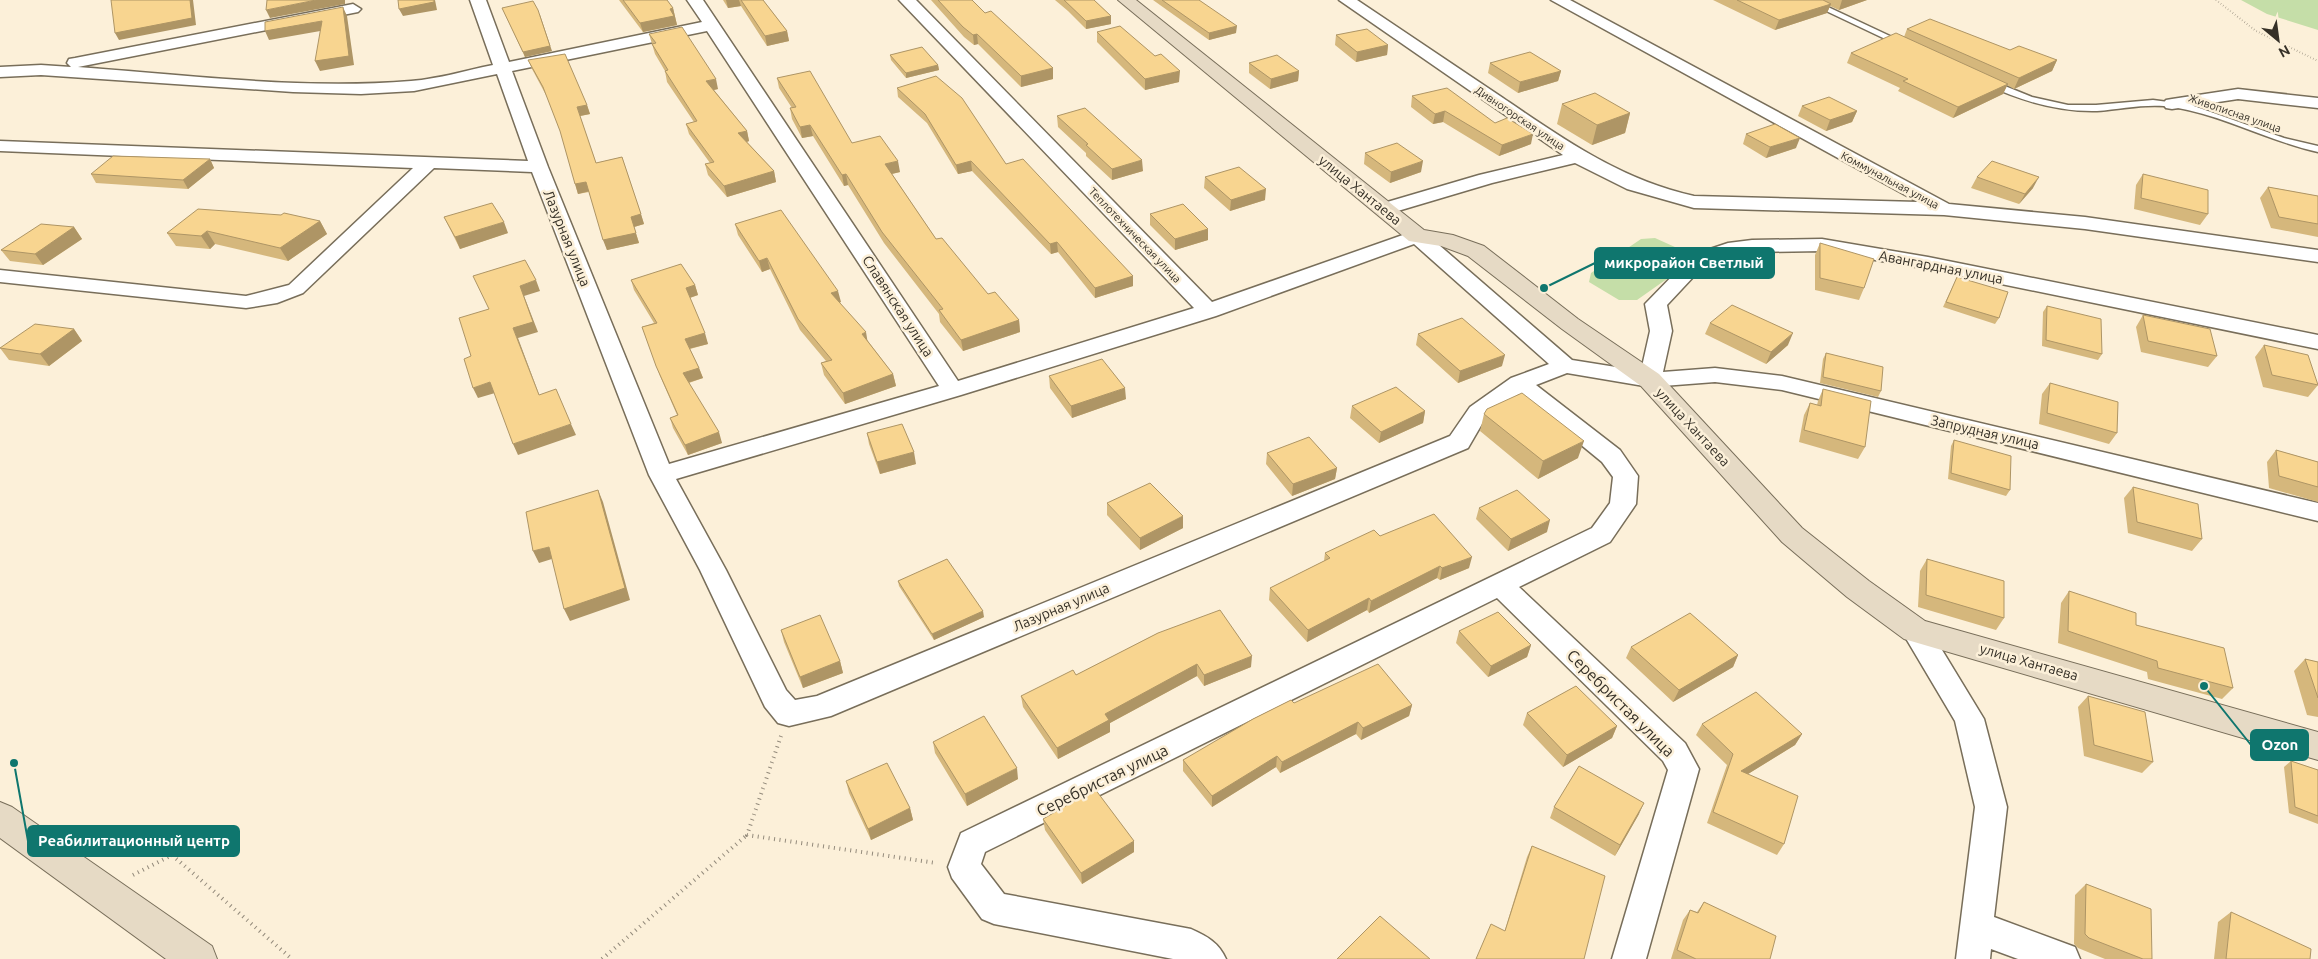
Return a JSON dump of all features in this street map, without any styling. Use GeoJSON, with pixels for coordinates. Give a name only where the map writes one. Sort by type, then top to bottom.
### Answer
{"type":"FeatureCollection","features":[{"type":"Feature","properties":{"kind":"street","name":"Лазурная улица"},"geometry":{"type":"LineString","coordinates":[[478,0],[539,167],[661,475],[713,570],[775,698],[789,714],[821,707],[1459,442],[1478,412],[1519,384],[1565,366]]}},
{"type":"Feature","properties":{"kind":"street","name":"Славянская улица"},"geometry":{"type":"LineString","coordinates":[[695,0],[953,390]]}},
{"type":"Feature","properties":{"kind":"street","name":"Теплотехническая улица"},"geometry":{"type":"LineString","coordinates":[[907,0],[1208,311]]}},
{"type":"Feature","properties":{"kind":"street","name":"улица Хантаева"},"geometry":{"type":"LineString","coordinates":[[1126,0],[1384,209],[1565,366],[1650,380],[1792,535],[1858,589],[1914,630],[2318,746]]}},
{"type":"Feature","properties":{"kind":"street","name":"Дивногорская улица"},"geometry":{"type":"LineString","coordinates":[[1346,0],[1578,157]]}},
{"type":"Feature","properties":{"kind":"street","name":"Коммунальная улица"},"geometry":{"type":"LineString","coordinates":[[1559,0],[1944,209]]}},
{"type":"Feature","properties":{"kind":"street"},"geometry":{"type":"LineString","coordinates":[[41,70],[353,9]]}},
{"type":"Feature","properties":{"kind":"street"},"geometry":{"type":"LineString","coordinates":[[0,72],[41,70],[292,87],[361,89],[414,86],[712,25]]}},
{"type":"Feature","properties":{"kind":"street"},"geometry":{"type":"LineString","coordinates":[[2172,104],[2238,94],[2318,103]]}},
{"type":"Feature","properties":{"kind":"street"},"geometry":{"type":"LineString","coordinates":[[0,146],[539,167]]}},
{"type":"Feature","properties":{"kind":"street","name":"Дивногорская улица"},"geometry":{"type":"LineString","coordinates":[[1384,209],[1486,179],[1578,157]]}},
{"type":"Feature","properties":{"kind":"street","name":"Коммунальная улица"},"geometry":{"type":"LineString","coordinates":[[1578,157],[1621,181],[1665,196],[1694,202],[1944,209]]}},
{"type":"Feature","properties":{"kind":"street"},"geometry":{"type":"LineString","coordinates":[[0,276],[246,302],[269,298],[296,289],[429,163]]}},
{"type":"Feature","properties":{"kind":"street"},"geometry":{"type":"LineString","coordinates":[[1944,209],[2085,223],[2318,256]]}},
{"type":"Feature","properties":{"kind":"street"},"geometry":{"type":"LineString","coordinates":[[661,475],[953,390],[1208,311],[1416,236],[1444,240],[1476,251],[1570,324],[1650,380]]}},
{"type":"Feature","properties":{"kind":"street","name":"Авангардная улица"},"geometry":{"type":"LineString","coordinates":[[1650,380],[1661,332],[1656,304],[1689,270],[1708,256],[1752,246],[1822,246],[1928,263],[2318,342]]}},
{"type":"Feature","properties":{"kind":"street","name":"Запрудная улица"},"geometry":{"type":"LineString","coordinates":[[1650,380],[1716,375],[1782,383],[2318,512]]}},
{"type":"Feature","properties":{"kind":"street","name":"Серебристая улица"},"geometry":{"type":"LineString","coordinates":[[964,867],[972,844],[1601,535],[1624,504],[1626,476],[1611,456],[1519,384]]}},
{"type":"Feature","properties":{"kind":"street","name":"Серебристая улица"},"geometry":{"type":"LineString","coordinates":[[1500,585],[1674,752],[1684,769],[1629,959]]}},
{"type":"Feature","properties":{"kind":"street"},"geometry":{"type":"LineString","coordinates":[[1914,630],[1969,719],[1991,806],[1975,943],[2063,959]]}},
{"type":"Feature","properties":{"kind":"street"},"geometry":{"type":"LineString","coordinates":[[0,818],[198,959]]}},
{"type":"Feature","properties":{"kind":"street"},"geometry":{"type":"LineString","coordinates":[[964,867],[994,908],[1191,946],[1208,959]]}},
{"type":"Feature","properties":{"kind":"lane"},"geometry":{"type":"LineString","coordinates":[[1807,0],[1916,50]]}},
{"type":"Feature","properties":{"kind":"lane","name":"Живописная улица"},"geometry":{"type":"LineString","coordinates":[[1979,78],[2025,99],[2069,108],[2172,104],[2217,116],[2273,138],[2318,149]]}},
{"type":"Feature","properties":{"kind":"path"},"geometry":{"type":"LineString","coordinates":[[2216,0],[2256,31],[2318,61]]}},
{"type":"Feature","properties":{"kind":"path"},"geometry":{"type":"LineString","coordinates":[[602,959],[747,835],[789,714]]}},
{"type":"Feature","properties":{"kind":"path"},"geometry":{"type":"LineString","coordinates":[[747,835],[964,867]]}},
{"type":"Feature","properties":{"kind":"path"},"geometry":{"type":"LineString","coordinates":[[103,891],[172,855],[292,959]]}},
{"type":"Feature","properties":{"kind":"green space"},"geometry":{"type":"Polygon","coordinates":[[[2241,0],[2318,0],[2318,30],[2267,14],[2241,0]]]}},
{"type":"Feature","properties":{"kind":"green space"},"geometry":{"type":"Polygon","coordinates":[[[1655,238],[1686,252],[1691,262],[1637,300],[1619,300],[1589,282],[1591,273],[1641,239],[1655,238]]]}},
{"type":"Feature","properties":{"kind":"building"},"geometry":{"type":"Polygon","coordinates":[[[111,0],[190,0],[192,18],[115,33],[111,0]]]}},
{"type":"Feature","properties":{"kind":"building"},"geometry":{"type":"Polygon","coordinates":[[[267,0],[316,0],[266,10],[267,0]]]}},
{"type":"Feature","properties":{"kind":"building"},"geometry":{"type":"Polygon","coordinates":[[[398,0],[434,0],[434,2],[399,9],[398,0]]]}},
{"type":"Feature","properties":{"kind":"building"},"geometry":{"type":"Polygon","coordinates":[[[623,0],[667,0],[673,8],[670,9],[674,16],[640,23],[623,0]]]}},
{"type":"Feature","properties":{"kind":"building"},"geometry":{"type":"Polygon","coordinates":[[[741,0],[763,0],[787,31],[765,36],[741,0]]]}},
{"type":"Feature","properties":{"kind":"building"},"geometry":{"type":"Polygon","coordinates":[[[938,0],[972,0],[985,13],[991,11],[1053,68],[1021,76],[977,34],[973,35],[963,27],[938,0]]]}},
{"type":"Feature","properties":{"kind":"building"},"geometry":{"type":"Polygon","coordinates":[[[1064,0],[1094,0],[1111,16],[1086,21],[1064,0]]]}},
{"type":"Feature","properties":{"kind":"building"},"geometry":{"type":"Polygon","coordinates":[[[1162,0],[1199,0],[1237,26],[1209,33],[1162,0]]]}},
{"type":"Feature","properties":{"kind":"building"},"geometry":{"type":"Polygon","coordinates":[[[1737,0],[1823,0],[1831,4],[1779,20],[1737,0]]]}},
{"type":"Feature","properties":{"kind":"building"},"geometry":{"type":"Polygon","coordinates":[[[533,1],[550,46],[523,52],[502,8],[533,1]]]}},
{"type":"Feature","properties":{"kind":"building"},"geometry":{"type":"Polygon","coordinates":[[[343,7],[349,56],[315,61],[322,21],[265,31],[265,22],[343,7]]]}},
{"type":"Feature","properties":{"kind":"building"},"geometry":{"type":"Polygon","coordinates":[[[1930,19],[2010,50],[2019,46],[2057,60],[2019,78],[1907,29],[1930,19]]]}},
{"type":"Feature","properties":{"kind":"building"},"geometry":{"type":"Polygon","coordinates":[[[1120,26],[1155,56],[1161,54],[1180,71],[1145,79],[1097,32],[1120,26]]]}},
{"type":"Feature","properties":{"kind":"building"},"geometry":{"type":"Polygon","coordinates":[[[682,27],[716,79],[706,81],[747,131],[738,133],[774,171],[724,186],[705,164],[714,162],[686,124],[697,121],[665,71],[668,70],[652,44],[656,43],[649,34],[682,27]]]}},
{"type":"Feature","properties":{"kind":"building"},"geometry":{"type":"Polygon","coordinates":[[[1367,29],[1388,45],[1357,52],[1336,35],[1367,29]]]}},
{"type":"Feature","properties":{"kind":"building"},"geometry":{"type":"Polygon","coordinates":[[[1896,33],[2008,84],[1958,107],[1903,81],[1908,79],[1851,53],[1896,33]]]}},
{"type":"Feature","properties":{"kind":"building"},"geometry":{"type":"Polygon","coordinates":[[[922,47],[938,65],[906,73],[890,55],[922,47]]]}},
{"type":"Feature","properties":{"kind":"building"},"geometry":{"type":"Polygon","coordinates":[[[1530,52],[1561,71],[1520,82],[1490,63],[1530,52]]]}},
{"type":"Feature","properties":{"kind":"building"},"geometry":{"type":"Polygon","coordinates":[[[565,54],[587,105],[577,107],[596,163],[622,157],[641,214],[631,217],[636,233],[603,240],[586,182],[575,184],[560,131],[543,87],[528,60],[565,54]]]}},
{"type":"Feature","properties":{"kind":"building"},"geometry":{"type":"Polygon","coordinates":[[[1277,55],[1299,71],[1271,79],[1249,63],[1277,55]]]}},
{"type":"Feature","properties":{"kind":"building"},"geometry":{"type":"Polygon","coordinates":[[[810,71],[852,143],[880,136],[898,161],[885,164],[936,239],[942,238],[988,294],[995,292],[1019,320],[961,340],[939,310],[943,309],[882,232],[846,174],[842,175],[810,125],[800,127],[790,108],[796,107],[777,78],[810,71]]]}},
{"type":"Feature","properties":{"kind":"building"},"geometry":{"type":"Polygon","coordinates":[[[936,76],[962,98],[1006,164],[1023,159],[1133,276],[1095,288],[1057,242],[1050,244],[971,161],[956,165],[925,114],[897,88],[936,76]]]}},
{"type":"Feature","properties":{"kind":"building"},"geometry":{"type":"Polygon","coordinates":[[[1447,88],[1495,123],[1507,118],[1533,134],[1502,145],[1445,111],[1435,114],[1412,96],[1447,88]]]}},
{"type":"Feature","properties":{"kind":"building"},"geometry":{"type":"Polygon","coordinates":[[[1595,93],[1630,113],[1597,125],[1562,104],[1595,93]]]}},
{"type":"Feature","properties":{"kind":"building"},"geometry":{"type":"Polygon","coordinates":[[[1829,97],[1857,111],[1830,120],[1802,106],[1829,97]]]}},
{"type":"Feature","properties":{"kind":"building"},"geometry":{"type":"Polygon","coordinates":[[[1085,108],[1142,160],[1112,169],[1057,116],[1085,108]]]}},
{"type":"Feature","properties":{"kind":"building"},"geometry":{"type":"Polygon","coordinates":[[[1775,124],[1800,138],[1770,147],[1746,134],[1775,124]]]}},
{"type":"Feature","properties":{"kind":"building"},"geometry":{"type":"Polygon","coordinates":[[[1397,143],[1423,161],[1391,172],[1365,153],[1397,143]]]}},
{"type":"Feature","properties":{"kind":"building"},"geometry":{"type":"Polygon","coordinates":[[[113,156],[210,159],[183,180],[91,174],[113,156]]]}},
{"type":"Feature","properties":{"kind":"building"},"geometry":{"type":"Polygon","coordinates":[[[1992,161],[2039,177],[2025,194],[1977,177],[1992,161]]]}},
{"type":"Feature","properties":{"kind":"building"},"geometry":{"type":"Polygon","coordinates":[[[1239,167],[1266,189],[1231,200],[1205,177],[1239,167]]]}},
{"type":"Feature","properties":{"kind":"building"},"geometry":{"type":"Polygon","coordinates":[[[2143,174],[2208,190],[2208,214],[2141,198],[2143,174]]]}},
{"type":"Feature","properties":{"kind":"building"},"geometry":{"type":"Polygon","coordinates":[[[2268,187],[2318,196],[2318,224],[2279,217],[2268,187]]]}},
{"type":"Feature","properties":{"kind":"building"},"geometry":{"type":"Polygon","coordinates":[[[492,203],[504,222],[455,237],[444,217],[492,203]]]}},
{"type":"Feature","properties":{"kind":"building"},"geometry":{"type":"Polygon","coordinates":[[[1183,204],[1208,229],[1175,239],[1150,214],[1183,204]]]}},
{"type":"Feature","properties":{"kind":"building"},"geometry":{"type":"Polygon","coordinates":[[[198,209],[281,215],[284,213],[320,221],[280,248],[207,231],[201,236],[167,233],[198,209]]]}},
{"type":"Feature","properties":{"kind":"building"},"geometry":{"type":"Polygon","coordinates":[[[781,210],[838,291],[831,293],[866,332],[862,334],[893,374],[843,393],[821,363],[832,360],[798,319],[767,258],[759,261],[735,224],[781,210]]]}},
{"type":"Feature","properties":{"kind":"building"},"geometry":{"type":"Polygon","coordinates":[[[41,224],[74,227],[35,254],[1,250],[41,224]]]}},
{"type":"Feature","properties":{"kind":"building"},"geometry":{"type":"Polygon","coordinates":[[[1820,243],[1874,259],[1864,288],[1820,278],[1820,243]]]}},
{"type":"Feature","properties":{"kind":"building"},"geometry":{"type":"Polygon","coordinates":[[[525,260],[536,280],[520,286],[533,322],[513,328],[539,395],[556,389],[571,424],[513,444],[490,382],[473,388],[464,359],[471,356],[459,318],[489,309],[473,276],[525,260]]]}},
{"type":"Feature","properties":{"kind":"building"},"geometry":{"type":"Polygon","coordinates":[[[681,264],[695,285],[686,288],[705,333],[685,339],[699,368],[683,373],[719,432],[685,445],[670,418],[678,415],[656,366],[642,327],[657,323],[631,280],[681,264]]]}},
{"type":"Feature","properties":{"kind":"building"},"geometry":{"type":"Polygon","coordinates":[[[1957,277],[2008,292],[1999,318],[1946,302],[1957,277]]]}},
{"type":"Feature","properties":{"kind":"building"},"geometry":{"type":"Polygon","coordinates":[[[1732,305],[1793,333],[1771,352],[1710,323],[1732,305]]]}},
{"type":"Feature","properties":{"kind":"building"},"geometry":{"type":"Polygon","coordinates":[[[2047,306],[2101,319],[2102,354],[2046,340],[2047,306]]]}},
{"type":"Feature","properties":{"kind":"building"},"geometry":{"type":"Polygon","coordinates":[[[2143,315],[2210,329],[2217,356],[2148,341],[2143,315]]]}},
{"type":"Feature","properties":{"kind":"building"},"geometry":{"type":"Polygon","coordinates":[[[1462,318],[1505,355],[1460,371],[1418,334],[1462,318]]]}},
{"type":"Feature","properties":{"kind":"building"},"geometry":{"type":"Polygon","coordinates":[[[35,324],[74,329],[40,354],[0,348],[35,324]]]}},
{"type":"Feature","properties":{"kind":"building"},"geometry":{"type":"Polygon","coordinates":[[[2264,345],[2308,355],[2318,385],[2272,375],[2264,345]]]}},
{"type":"Feature","properties":{"kind":"building"},"geometry":{"type":"Polygon","coordinates":[[[1826,353],[1883,367],[1881,391],[1823,377],[1826,353]]]}},
{"type":"Feature","properties":{"kind":"building"},"geometry":{"type":"Polygon","coordinates":[[[1102,359],[1125,388],[1071,406],[1049,376],[1102,359]]]}},
{"type":"Feature","properties":{"kind":"building"},"geometry":{"type":"Polygon","coordinates":[[[2050,383],[2118,402],[2117,433],[2047,413],[2050,383]]]}},
{"type":"Feature","properties":{"kind":"building"},"geometry":{"type":"Polygon","coordinates":[[[1396,387],[1425,411],[1381,432],[1352,406],[1396,387]]]}},
{"type":"Feature","properties":{"kind":"building"},"geometry":{"type":"Polygon","coordinates":[[[1823,389],[1871,401],[1865,447],[1804,430],[1810,403],[1821,406],[1823,389]]]}},
{"type":"Feature","properties":{"kind":"building"},"geometry":{"type":"Polygon","coordinates":[[[1522,393],[1584,441],[1543,461],[1484,414],[1487,409],[1522,393]]]}},
{"type":"Feature","properties":{"kind":"building"},"geometry":{"type":"Polygon","coordinates":[[[902,424],[914,452],[877,462],[867,433],[902,424]]]}},
{"type":"Feature","properties":{"kind":"building"},"geometry":{"type":"Polygon","coordinates":[[[1309,437],[1337,468],[1293,484],[1267,453],[1309,437]]]}},
{"type":"Feature","properties":{"kind":"building"},"geometry":{"type":"Polygon","coordinates":[[[1954,440],[2011,456],[2010,490],[1951,473],[1954,440]]]}},
{"type":"Feature","properties":{"kind":"building"},"geometry":{"type":"Polygon","coordinates":[[[2276,450],[2318,462],[2318,487],[2279,476],[2276,450]]]}},
{"type":"Feature","properties":{"kind":"building"},"geometry":{"type":"Polygon","coordinates":[[[1150,483],[1183,516],[1140,538],[1107,503],[1150,483]]]}},
{"type":"Feature","properties":{"kind":"building"},"geometry":{"type":"Polygon","coordinates":[[[2133,487],[2198,504],[2202,539],[2137,522],[2133,487]]]}},
{"type":"Feature","properties":{"kind":"building"},"geometry":{"type":"Polygon","coordinates":[[[598,490],[625,588],[564,609],[549,547],[533,551],[526,512],[598,490]]]}},
{"type":"Feature","properties":{"kind":"building"},"geometry":{"type":"Polygon","coordinates":[[[1517,490],[1550,520],[1511,539],[1479,508],[1517,490]]]}},
{"type":"Feature","properties":{"kind":"building"},"geometry":{"type":"Polygon","coordinates":[[[1434,514],[1472,557],[1442,568],[1440,566],[1371,601],[1369,598],[1308,630],[1270,588],[1330,558],[1325,553],[1374,530],[1380,536],[1434,514]]]}},
{"type":"Feature","properties":{"kind":"building"},"geometry":{"type":"Polygon","coordinates":[[[947,559],[983,611],[932,634],[898,581],[947,559]]]}},
{"type":"Feature","properties":{"kind":"building"},"geometry":{"type":"Polygon","coordinates":[[[1927,559],[2004,581],[2004,618],[1926,595],[1927,559]]]}},
{"type":"Feature","properties":{"kind":"building"},"geometry":{"type":"Polygon","coordinates":[[[2069,591],[2136,613],[2136,625],[2224,648],[2233,688],[2158,668],[2157,661],[2068,631],[2069,591]]]}},
{"type":"Feature","properties":{"kind":"building"},"geometry":{"type":"Polygon","coordinates":[[[1220,610],[1252,656],[1204,675],[1197,664],[1105,714],[1109,720],[1057,748],[1021,696],[1073,670],[1076,675],[1158,633],[1220,610]]]}},
{"type":"Feature","properties":{"kind":"building"},"geometry":{"type":"Polygon","coordinates":[[[1498,612],[1531,645],[1491,666],[1459,631],[1498,612]]]}},
{"type":"Feature","properties":{"kind":"building"},"geometry":{"type":"Polygon","coordinates":[[[1690,613],[1738,655],[1679,690],[1631,647],[1690,613]]]}},
{"type":"Feature","properties":{"kind":"building"},"geometry":{"type":"Polygon","coordinates":[[[820,615],[840,661],[800,677],[781,630],[820,615]]]}},
{"type":"Feature","properties":{"kind":"building"},"geometry":{"type":"Polygon","coordinates":[[[2305,659],[2318,662],[2318,698],[2305,659]]]}},
{"type":"Feature","properties":{"kind":"building"},"geometry":{"type":"Polygon","coordinates":[[[1378,664],[1412,705],[1363,728],[1358,722],[1282,762],[1277,756],[1212,796],[1183,760],[1253,719],[1291,700],[1294,703],[1378,664]]]}},
{"type":"Feature","properties":{"kind":"building"},"geometry":{"type":"Polygon","coordinates":[[[1576,686],[1617,726],[1567,755],[1527,713],[1576,686]]]}},
{"type":"Feature","properties":{"kind":"building"},"geometry":{"type":"Polygon","coordinates":[[[1756,692],[1802,734],[1741,771],[1798,796],[1784,844],[1713,812],[1733,754],[1702,724],[1756,692]]]}},
{"type":"Feature","properties":{"kind":"building"},"geometry":{"type":"Polygon","coordinates":[[[2088,696],[2145,712],[2153,762],[2094,745],[2088,696]]]}},
{"type":"Feature","properties":{"kind":"building"},"geometry":{"type":"Polygon","coordinates":[[[984,716],[1017,768],[965,794],[933,742],[984,716]]]}},
{"type":"Feature","properties":{"kind":"building"},"geometry":{"type":"Polygon","coordinates":[[[2291,761],[2318,770],[2318,816],[2295,807],[2291,761]]]}},
{"type":"Feature","properties":{"kind":"building"},"geometry":{"type":"Polygon","coordinates":[[[887,763],[910,808],[868,829],[846,781],[887,763]]]}},
{"type":"Feature","properties":{"kind":"building"},"geometry":{"type":"Polygon","coordinates":[[[1579,766],[1644,803],[1620,845],[1554,807],[1579,766]]]}},
{"type":"Feature","properties":{"kind":"building"},"geometry":{"type":"Polygon","coordinates":[[[1095,789],[1134,841],[1081,873],[1043,819],[1095,789]]]}},
{"type":"Feature","properties":{"kind":"building"},"geometry":{"type":"Polygon","coordinates":[[[1532,846],[1605,876],[1584,959],[1476,959],[1491,924],[1505,931],[1532,846]]]}},
{"type":"Feature","properties":{"kind":"building"},"geometry":{"type":"Polygon","coordinates":[[[2086,884],[2151,909],[2152,959],[2143,959],[2089,938],[2085,934],[2086,884]]]}},
{"type":"Feature","properties":{"kind":"building"},"geometry":{"type":"Polygon","coordinates":[[[1704,902],[1776,936],[1770,959],[1696,959],[1677,950],[1690,910],[1698,913],[1704,902]]]}},
{"type":"Feature","properties":{"kind":"building"},"geometry":{"type":"Polygon","coordinates":[[[2231,912],[2311,949],[2310,959],[2226,959],[2231,912]]]}},
{"type":"Feature","properties":{"kind":"building"},"geometry":{"type":"Polygon","coordinates":[[[1380,916],[1430,959],[1337,959],[1380,916]]]}},
{"type":"Feature","properties":{"kind":"place","name":"микрорайон Светлый"},"geometry":{"type":"Point","coordinates":[1544,288]}},
{"type":"Feature","properties":{"kind":"place","name":"Ozon"},"geometry":{"type":"Point","coordinates":[2204,686]}},
{"type":"Feature","properties":{"kind":"place","name":"Реабилитационный центр"},"geometry":{"type":"Point","coordinates":[14,763]}}]}
